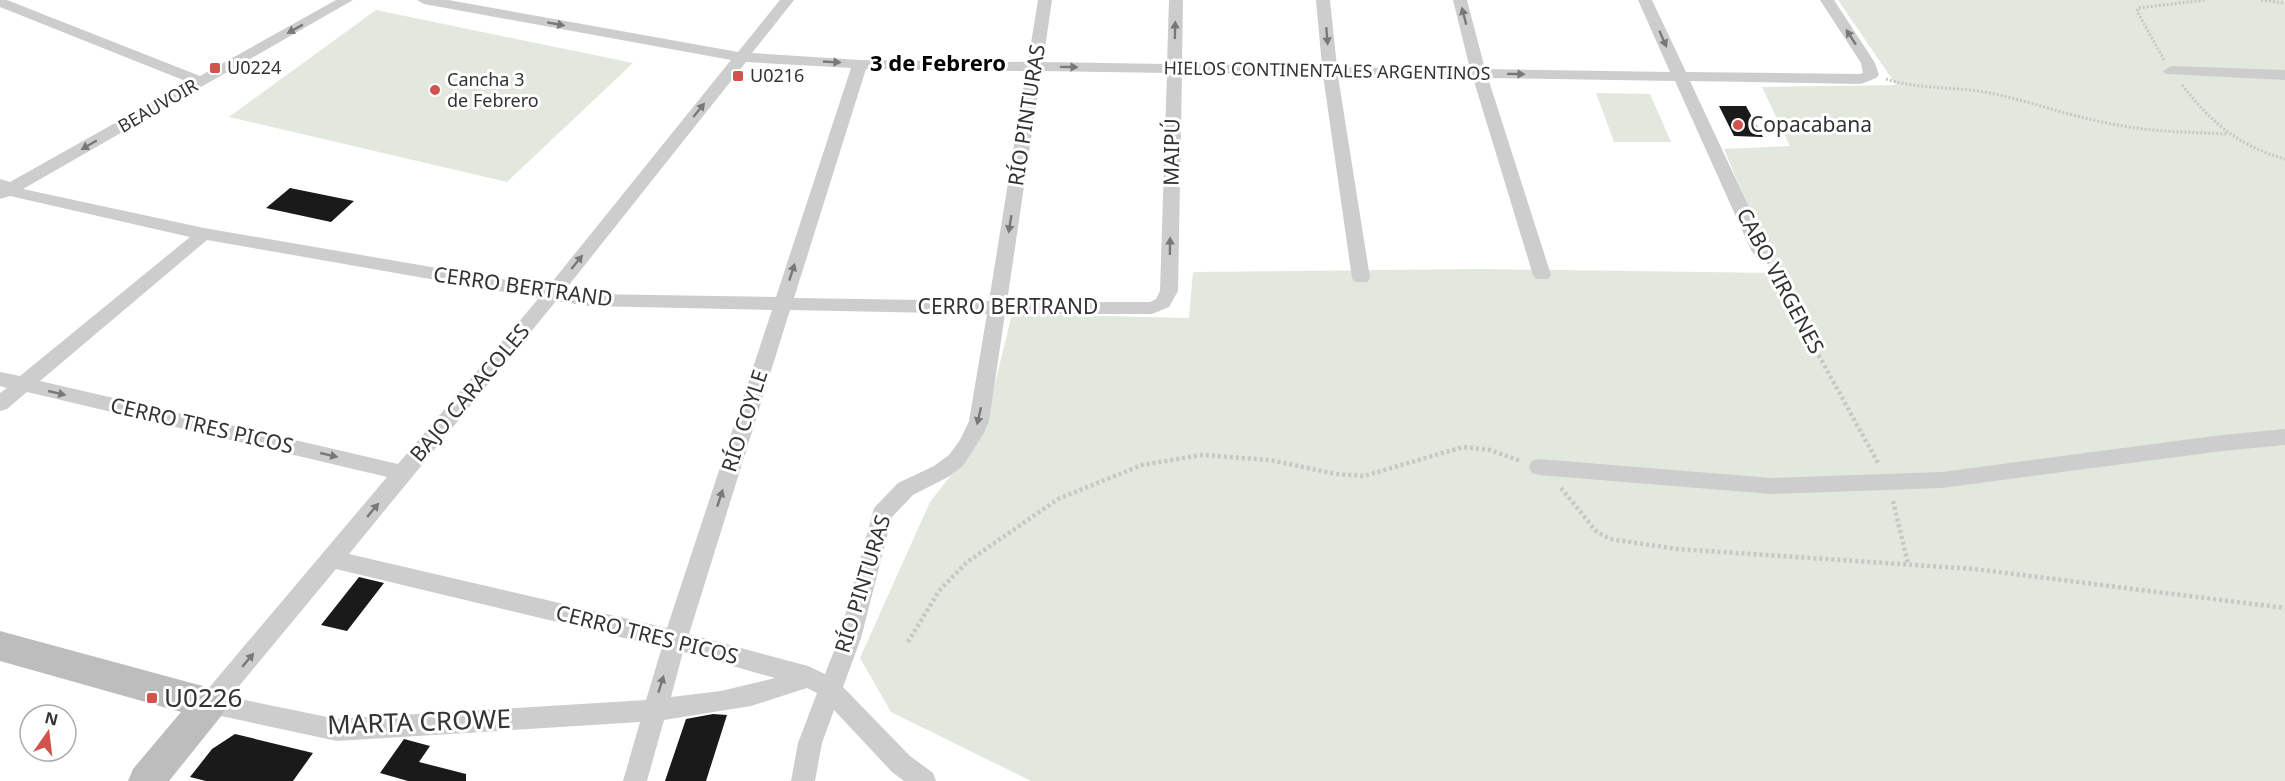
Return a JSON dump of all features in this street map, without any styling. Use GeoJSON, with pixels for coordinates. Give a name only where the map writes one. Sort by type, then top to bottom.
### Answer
{"type":"FeatureCollection","features":[{"type":"Feature","properties":{"kind":"street","name":"BEAUVOIR"},"geometry":{"type":"LineString","coordinates":[[3,190],[346,0]]}},
{"type":"Feature","properties":{"kind":"street","name":"HIELOS CONTINENTALES ARGENTINOS"},"geometry":{"type":"LineString","coordinates":[[424,0],[742,57],[860,64],[1680,78],[1861,79],[1871,75]]}},
{"type":"Feature","properties":{"kind":"street"},"geometry":{"type":"LineString","coordinates":[[499,14],[521,0]]}},
{"type":"Feature","properties":{"kind":"street","name":"BAJO CARACOLES"},"geometry":{"type":"LineString","coordinates":[[146,781],[551,295],[787,0]]}},
{"type":"Feature","properties":{"kind":"street","name":"RÍO PINTURAS"},"geometry":{"type":"LineString","coordinates":[[803,781],[805,755],[818,682],[849,640],[882,514],[891,498],[908,486],[951,465],[967,447],[979,421],[1045,0]]}},
{"type":"Feature","properties":{"kind":"street","name":"MAIPÚ"},"geometry":{"type":"LineString","coordinates":[[1163,303],[1169,291],[1176,0]]}},
{"type":"Feature","properties":{"kind":"street"},"geometry":{"type":"LineString","coordinates":[[1323,0],[1330,71],[1361,278]]}},
{"type":"Feature","properties":{"kind":"street"},"geometry":{"type":"LineString","coordinates":[[1460,0],[1479,73],[1542,275]]}},
{"type":"Feature","properties":{"kind":"street","name":"CABO VIRGENES"},"geometry":{"type":"LineString","coordinates":[[1645,0],[1760,250]]}},
{"type":"Feature","properties":{"kind":"street"},"geometry":{"type":"LineString","coordinates":[[1827,0],[1868,63],[1871,75]]}},
{"type":"Feature","properties":{"kind":"street"},"geometry":{"type":"LineString","coordinates":[[0,2],[201,82]]}},
{"type":"Feature","properties":{"kind":"street","name":"RÍO COYLE"},"geometry":{"type":"LineString","coordinates":[[635,781],[675,640],[860,64]]}},
{"type":"Feature","properties":{"kind":"street"},"geometry":{"type":"LineString","coordinates":[[2171,71],[2285,75]]}},
{"type":"Feature","properties":{"kind":"street","name":"CERRO BERTRAND"},"geometry":{"type":"LineString","coordinates":[[3,190],[204,234],[589,300],[996,308],[1152,308],[1163,303]]}},
{"type":"Feature","properties":{"kind":"street"},"geometry":{"type":"LineString","coordinates":[[0,404],[204,234]]}},
{"type":"Feature","properties":{"kind":"street","name":"CERRO TRES PICOS"},"geometry":{"type":"LineString","coordinates":[[0,379],[404,473]]}},
{"type":"Feature","properties":{"kind":"street"},"geometry":{"type":"LineString","coordinates":[[1539,467],[1771,486],[1942,480],[2285,437]]}},
{"type":"Feature","properties":{"kind":"street","name":"CERRO TRES PICOS"},"geometry":{"type":"LineString","coordinates":[[333,559],[675,640],[818,682]]}},
{"type":"Feature","properties":{"kind":"street","name":"MARTA CROWE"},"geometry":{"type":"LineString","coordinates":[[0,646],[210,704],[337,730],[653,711],[735,698],[789,685],[818,682]]}},
{"type":"Feature","properties":{"kind":"street"},"geometry":{"type":"LineString","coordinates":[[818,682],[901,764],[924,781]]}},
{"type":"Feature","properties":{"kind":"path"},"geometry":{"type":"LineString","coordinates":[[2261,0],[2285,3]]}},
{"type":"Feature","properties":{"kind":"path"},"geometry":{"type":"LineString","coordinates":[[1871,75],[1904,85],[1964,88],[1991,93],[2116,125],[2158,131],[2227,134]]}},
{"type":"Feature","properties":{"kind":"path","name":"CABO VIRGENES"},"geometry":{"type":"LineString","coordinates":[[1760,250],[1781,284],[1888,482],[1908,564]]}},
{"type":"Feature","properties":{"kind":"path"},"geometry":{"type":"LineString","coordinates":[[908,642],[939,591],[967,562],[1058,499],[1142,465],[1200,455],[1270,460],[1336,474],[1364,476],[1462,447],[1490,450],[1539,467],[1567,493],[1596,531],[1610,539],[1677,549],[1974,568],[2285,608]]}},
{"type":"Feature","properties":{"kind":"shaded area"},"geometry":{"type":"Polygon","coordinates":[[[1838,0],[2285,0],[2285,781],[1031,781],[891,712],[860,658],[930,502],[982,436],[1012,314],[1189,318],[1193,272],[1479,269],[1775,273],[1724,149],[1790,146],[1762,87],[1896,85],[1838,0]]]}},
{"type":"Feature","properties":{"kind":"shaded area","name":"Cancha 3 de Febrero"},"geometry":{"type":"Polygon","coordinates":[[[376,10],[633,63],[507,182],[229,117],[376,10]]]}},
{"type":"Feature","properties":{"kind":"shaded area"},"geometry":{"type":"Polygon","coordinates":[[[1596,93],[1650,94],[1671,142],[1614,142],[1596,93]]]}},
{"type":"Feature","properties":{"kind":"building"},"geometry":{"type":"Polygon","coordinates":[[[1719,106],[1746,106],[1763,137],[1734,136],[1719,106]]]}},
{"type":"Feature","properties":{"kind":"building"},"geometry":{"type":"Polygon","coordinates":[[[290,188],[354,201],[331,222],[266,208],[290,188]]]}},
{"type":"Feature","properties":{"kind":"building"},"geometry":{"type":"Polygon","coordinates":[[[359,577],[384,583],[347,631],[321,625],[359,577]]]}},
{"type":"Feature","properties":{"kind":"building"},"geometry":{"type":"Polygon","coordinates":[[[713,714],[727,715],[706,781],[665,781],[686,719],[713,714]]]}},
{"type":"Feature","properties":{"kind":"building"},"geometry":{"type":"Polygon","coordinates":[[[235,734],[313,753],[293,781],[206,781],[190,777],[212,749],[235,734]]]}},
{"type":"Feature","properties":{"kind":"building"},"geometry":{"type":"Polygon","coordinates":[[[404,739],[430,746],[419,762],[466,774],[466,781],[408,781],[380,773],[404,739]]]}},
{"type":"Feature","properties":{"kind":"place","name":"U0224"},"geometry":{"type":"Point","coordinates":[215,68]}},
{"type":"Feature","properties":{"kind":"place","name":"U0216"},"geometry":{"type":"Point","coordinates":[738,76]}},
{"type":"Feature","properties":{"kind":"place","name":"Cancha 3 de Febrero"},"geometry":{"type":"Point","coordinates":[435,90]}},
{"type":"Feature","properties":{"kind":"place","name":"Copacabana"},"geometry":{"type":"Point","coordinates":[1738,125]}},
{"type":"Feature","properties":{"kind":"place","name":"U0226"},"geometry":{"type":"Point","coordinates":[152,698]}},
{"type":"Feature","properties":{"kind":"district","name":"3 de Febrero"},"geometry":{"type":"Point","coordinates":[938,63]}}]}
